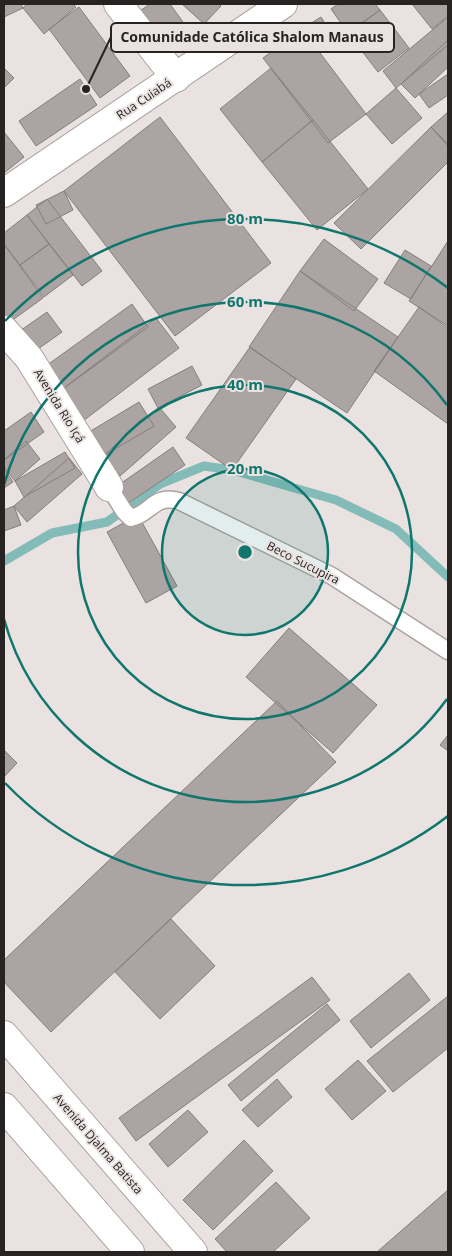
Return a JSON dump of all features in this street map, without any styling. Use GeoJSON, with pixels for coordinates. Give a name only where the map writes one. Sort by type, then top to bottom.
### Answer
{"type":"FeatureCollection","features":[{"type":"Feature","properties":{"kind":"street"},"geometry":{"type":"LineString","coordinates":[[118,4],[176,78]]}},
{"type":"Feature","properties":{"kind":"street","name":"Rua Cuiabá"},"geometry":{"type":"LineString","coordinates":[[4,193],[283,4]]}},
{"type":"Feature","properties":{"kind":"street","name":"Avenida Rio Içá"},"geometry":{"type":"LineString","coordinates":[[4,330],[29,358],[113,495]]}},
{"type":"Feature","properties":{"kind":"street","name":"Avenida Djalma Batista"},"geometry":{"type":"LineString","coordinates":[[4,1035],[193,1252]]}},
{"type":"Feature","properties":{"kind":"street"},"geometry":{"type":"LineString","coordinates":[[4,1107],[126,1250]]}},
{"type":"Feature","properties":{"kind":"lane","name":"Beco Sucupira"},"geometry":{"type":"LineString","coordinates":[[113,495],[131,518],[158,501],[171,499],[179,502],[332,576],[448,651]]}},
{"type":"Feature","properties":{"kind":"building"},"geometry":{"type":"Polygon","coordinates":[[[4,4],[21,4],[23,8],[4,17],[4,4]]]}},
{"type":"Feature","properties":{"kind":"building"},"geometry":{"type":"Polygon","coordinates":[[[27,4],[73,4],[76,7],[44,34],[23,8],[27,4]]]}},
{"type":"Feature","properties":{"kind":"building"},"geometry":{"type":"Polygon","coordinates":[[[150,4],[170,4],[188,29],[162,48],[137,13],[150,4]]]}},
{"type":"Feature","properties":{"kind":"building"},"geometry":{"type":"Polygon","coordinates":[[[182,4],[219,4],[221,6],[204,24],[182,4]]]}},
{"type":"Feature","properties":{"kind":"building"},"geometry":{"type":"Polygon","coordinates":[[[338,4],[375,4],[380,10],[348,33],[331,9],[338,4]]]}},
{"type":"Feature","properties":{"kind":"building"},"geometry":{"type":"Polygon","coordinates":[[[412,4],[448,4],[448,16],[432,29],[412,4]]]}},
{"type":"Feature","properties":{"kind":"building"},"geometry":{"type":"Polygon","coordinates":[[[79,7],[130,76],[100,98],[49,29],[79,7]]]}},
{"type":"Feature","properties":{"kind":"building"},"geometry":{"type":"Polygon","coordinates":[[[380,10],[409,48],[378,72],[348,33],[380,10]]]}},
{"type":"Feature","properties":{"kind":"building"},"geometry":{"type":"Polygon","coordinates":[[[321,17],[334,38],[315,50],[302,29],[321,17]]]}},
{"type":"Feature","properties":{"kind":"building"},"geometry":{"type":"Polygon","coordinates":[[[448,17],[448,45],[396,88],[383,71],[448,17]]]}},
{"type":"Feature","properties":{"kind":"building"},"geometry":{"type":"Polygon","coordinates":[[[302,29],[366,114],[328,143],[263,58],[302,29]]]}},
{"type":"Feature","properties":{"kind":"building"},"geometry":{"type":"Polygon","coordinates":[[[448,40],[448,67],[415,98],[401,84],[448,40]]]}},
{"type":"Feature","properties":{"kind":"building"},"geometry":{"type":"Polygon","coordinates":[[[4,68],[14,78],[4,88],[4,68]]]}},
{"type":"Feature","properties":{"kind":"building"},"geometry":{"type":"Polygon","coordinates":[[[271,68],[313,120],[262,162],[220,109],[271,68]]]}},
{"type":"Feature","properties":{"kind":"building"},"geometry":{"type":"Polygon","coordinates":[[[448,74],[448,95],[429,108],[419,94],[448,74]]]}},
{"type":"Feature","properties":{"kind":"building"},"geometry":{"type":"Polygon","coordinates":[[[80,79],[97,105],[36,146],[19,121],[80,79]]]}},
{"type":"Feature","properties":{"kind":"building"},"geometry":{"type":"Polygon","coordinates":[[[396,88],[422,118],[392,144],[366,114],[396,88]]]}},
{"type":"Feature","properties":{"kind":"building"},"geometry":{"type":"Polygon","coordinates":[[[448,112],[448,146],[431,127],[448,112]]]}},
{"type":"Feature","properties":{"kind":"building"},"geometry":{"type":"Polygon","coordinates":[[[160,117],[271,263],[175,336],[64,191],[160,117]]]}},
{"type":"Feature","properties":{"kind":"building"},"geometry":{"type":"Polygon","coordinates":[[[313,120],[368,189],[317,230],[262,162],[313,120]]]}},
{"type":"Feature","properties":{"kind":"building"},"geometry":{"type":"Polygon","coordinates":[[[431,127],[448,144],[448,162],[361,249],[334,223],[431,127]]]}},
{"type":"Feature","properties":{"kind":"building"},"geometry":{"type":"Polygon","coordinates":[[[4,132],[24,157],[4,173],[4,132]]]}},
{"type":"Feature","properties":{"kind":"building"},"geometry":{"type":"Polygon","coordinates":[[[64,191],[73,210],[46,224],[36,205],[64,191]]]}},
{"type":"Feature","properties":{"kind":"building"},"geometry":{"type":"Polygon","coordinates":[[[47,199],[102,271],[82,286],[27,215],[47,199]]]}},
{"type":"Feature","properties":{"kind":"building"},"geometry":{"type":"Polygon","coordinates":[[[27,215],[49,244],[20,265],[4,244],[4,233],[27,215]]]}},
{"type":"Feature","properties":{"kind":"building"},"geometry":{"type":"Polygon","coordinates":[[[324,239],[378,279],[354,311],[300,271],[324,239]]]}},
{"type":"Feature","properties":{"kind":"building"},"geometry":{"type":"Polygon","coordinates":[[[448,241],[448,326],[409,301],[448,241]]]}},
{"type":"Feature","properties":{"kind":"building"},"geometry":{"type":"Polygon","coordinates":[[[4,244],[43,298],[7,324],[4,320],[4,244]]]}},
{"type":"Feature","properties":{"kind":"building"},"geometry":{"type":"Polygon","coordinates":[[[49,244],[73,275],[44,297],[20,265],[49,244]]]}},
{"type":"Feature","properties":{"kind":"building"},"geometry":{"type":"Polygon","coordinates":[[[405,250],[431,266],[411,299],[384,283],[405,250]]]}},
{"type":"Feature","properties":{"kind":"building"},"geometry":{"type":"Polygon","coordinates":[[[300,271],[398,337],[347,413],[249,347],[300,271]]]}},
{"type":"Feature","properties":{"kind":"building"},"geometry":{"type":"Polygon","coordinates":[[[132,304],[148,327],[60,391],[43,368],[132,304]]]}},
{"type":"Feature","properties":{"kind":"building"},"geometry":{"type":"Polygon","coordinates":[[[419,307],[448,328],[448,424],[374,371],[419,307]]]}},
{"type":"Feature","properties":{"kind":"building"},"geometry":{"type":"Polygon","coordinates":[[[47,312],[62,332],[31,354],[17,333],[47,312]]]}},
{"type":"Feature","properties":{"kind":"building"},"geometry":{"type":"Polygon","coordinates":[[[156,318],[179,348],[83,421],[60,391],[156,318]]]}},
{"type":"Feature","properties":{"kind":"building"},"geometry":{"type":"Polygon","coordinates":[[[250,347],[296,379],[232,470],[186,438],[250,347]]]}},
{"type":"Feature","properties":{"kind":"building"},"geometry":{"type":"Polygon","coordinates":[[[192,366],[202,385],[158,408],[148,389],[192,366]]]}},
{"type":"Feature","properties":{"kind":"building"},"geometry":{"type":"Polygon","coordinates":[[[139,402],[154,426],[103,456],[89,432],[139,402]]]}},
{"type":"Feature","properties":{"kind":"building"},"geometry":{"type":"Polygon","coordinates":[[[159,407],[176,427],[120,476],[103,456],[159,407]]]}},
{"type":"Feature","properties":{"kind":"building"},"geometry":{"type":"Polygon","coordinates":[[[31,412],[44,432],[4,460],[4,431],[31,412]]]}},
{"type":"Feature","properties":{"kind":"building"},"geometry":{"type":"Polygon","coordinates":[[[26,441],[40,459],[15,481],[4,467],[4,460],[26,441]]]}},
{"type":"Feature","properties":{"kind":"building"},"geometry":{"type":"Polygon","coordinates":[[[173,447],[185,465],[121,508],[110,491],[173,447]]]}},
{"type":"Feature","properties":{"kind":"building"},"geometry":{"type":"Polygon","coordinates":[[[65,452],[75,468],[24,497],[15,481],[65,452]]]}},
{"type":"Feature","properties":{"kind":"building"},"geometry":{"type":"Polygon","coordinates":[[[69,458],[82,474],[27,522],[14,506],[69,458]]]}},
{"type":"Feature","properties":{"kind":"building"},"geometry":{"type":"Polygon","coordinates":[[[4,468],[13,482],[4,488],[4,468]]]}},
{"type":"Feature","properties":{"kind":"building"},"geometry":{"type":"Polygon","coordinates":[[[14,506],[21,525],[4,531],[4,510],[14,506]]]}},
{"type":"Feature","properties":{"kind":"building"},"geometry":{"type":"Polygon","coordinates":[[[138,515],[177,586],[146,603],[107,532],[138,515]]]}},
{"type":"Feature","properties":{"kind":"building"},"geometry":{"type":"Polygon","coordinates":[[[289,628],[377,705],[333,753],[246,677],[289,628]]]}},
{"type":"Feature","properties":{"kind":"building"},"geometry":{"type":"Polygon","coordinates":[[[277,701],[336,762],[51,1032],[4,982],[4,960],[277,701]]]}},
{"type":"Feature","properties":{"kind":"building"},"geometry":{"type":"Polygon","coordinates":[[[448,735],[448,751],[440,745],[448,735]]]}},
{"type":"Feature","properties":{"kind":"building"},"geometry":{"type":"Polygon","coordinates":[[[4,750],[17,763],[4,777],[4,750]]]}},
{"type":"Feature","properties":{"kind":"building"},"geometry":{"type":"Polygon","coordinates":[[[171,919],[215,966],[160,1019],[115,972],[171,919]]]}},
{"type":"Feature","properties":{"kind":"building"},"geometry":{"type":"Polygon","coordinates":[[[409,973],[430,1000],[371,1048],[350,1021],[409,973]]]}},
{"type":"Feature","properties":{"kind":"building"},"geometry":{"type":"Polygon","coordinates":[[[312,977],[330,1000],[136,1141],[119,1118],[312,977]]]}},
{"type":"Feature","properties":{"kind":"building"},"geometry":{"type":"Polygon","coordinates":[[[448,996],[448,1048],[393,1092],[367,1061],[448,996]]]}},
{"type":"Feature","properties":{"kind":"building"},"geometry":{"type":"Polygon","coordinates":[[[327,1004],[340,1020],[241,1101],[228,1085],[327,1004]]]}},
{"type":"Feature","properties":{"kind":"building"},"geometry":{"type":"Polygon","coordinates":[[[358,1060],[386,1091],[352,1120],[325,1089],[358,1060]]]}},
{"type":"Feature","properties":{"kind":"building"},"geometry":{"type":"Polygon","coordinates":[[[277,1079],[292,1097],[258,1127],[242,1110],[277,1079]]]}},
{"type":"Feature","properties":{"kind":"building"},"geometry":{"type":"Polygon","coordinates":[[[188,1110],[208,1132],[168,1167],[149,1144],[188,1110]]]}},
{"type":"Feature","properties":{"kind":"building"},"geometry":{"type":"Polygon","coordinates":[[[244,1140],[273,1171],[213,1230],[183,1200],[244,1140]]]}},
{"type":"Feature","properties":{"kind":"building"},"geometry":{"type":"Polygon","coordinates":[[[276,1182],[310,1218],[273,1252],[227,1252],[215,1239],[276,1182]]]}},
{"type":"Feature","properties":{"kind":"building"},"geometry":{"type":"Polygon","coordinates":[[[448,1190],[448,1252],[377,1252],[448,1190]]]}},
{"type":"Feature","properties":{"kind":"waterway"},"geometry":{"type":"LineString","coordinates":[[4,561],[52,533],[107,522],[160,484],[204,466],[232,470],[336,500],[396,529],[448,577]]}},
{"type":"Feature","properties":{"kind":"place","name":"Comunidade Católica Shalom Manaus"},"geometry":{"type":"Point","coordinates":[86,89]}}]}
